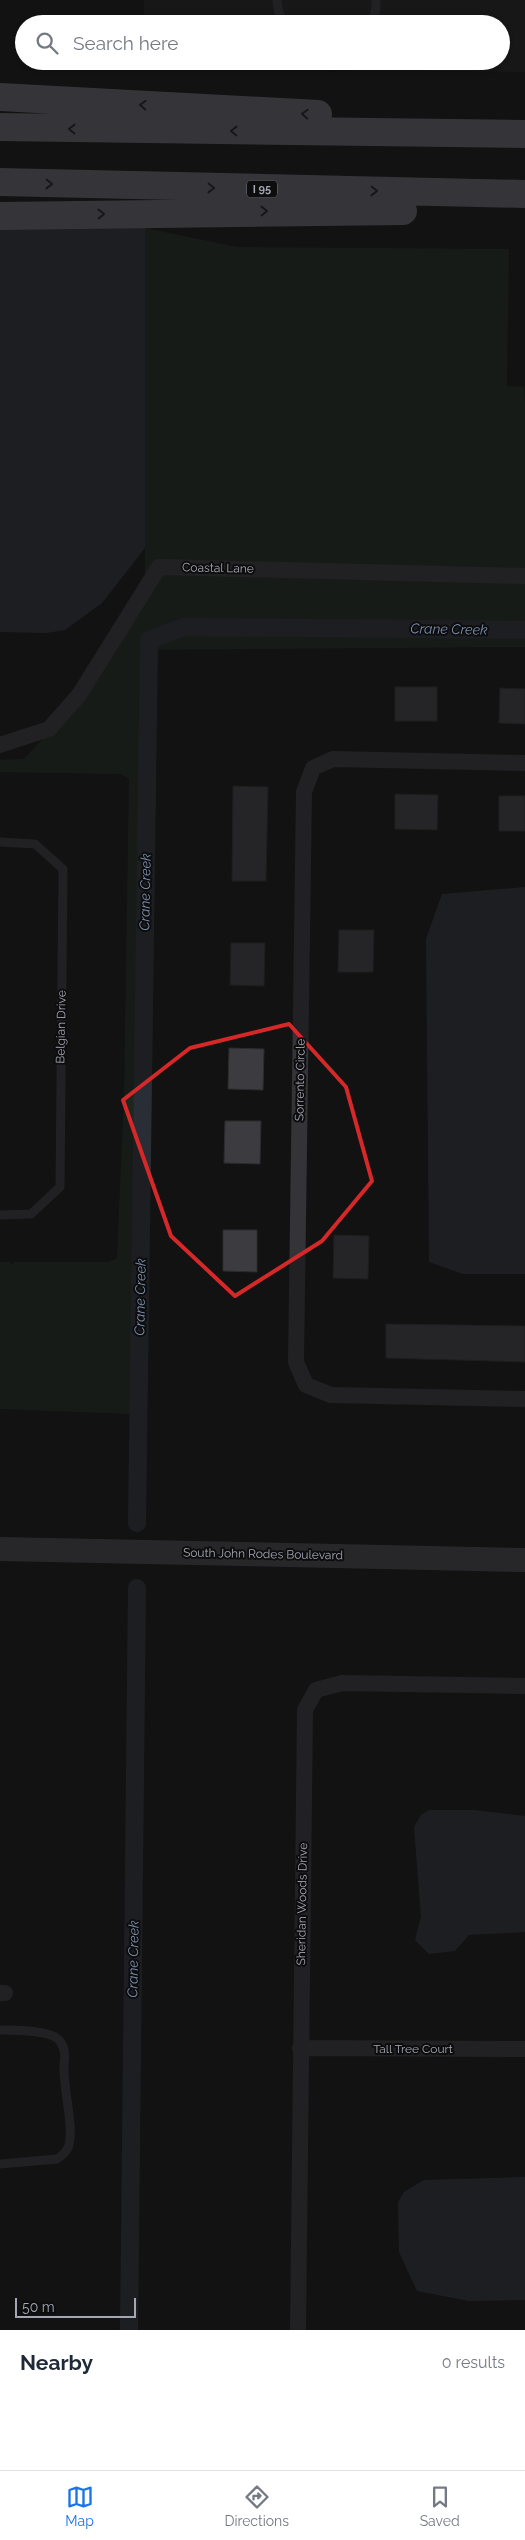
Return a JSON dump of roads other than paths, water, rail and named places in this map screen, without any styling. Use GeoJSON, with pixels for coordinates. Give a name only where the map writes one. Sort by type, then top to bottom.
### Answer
{"type":"FeatureCollection","features":[{"type":"Feature","properties":{"kind":"highway"},"geometry":{"type":"LineString","coordinates":[[0,97],[337,115],[518,134]]}},
{"type":"Feature","properties":{"kind":"highway"},"geometry":{"type":"LineString","coordinates":[[0,127],[518,134]]}},
{"type":"Feature","properties":{"kind":"highway","name":"I 95"},"geometry":{"type":"LineString","coordinates":[[0,182],[525,194]]}},
{"type":"Feature","properties":{"kind":"highway"},"geometry":{"type":"LineString","coordinates":[[0,216],[315,210],[525,212]]}},
{"type":"Feature","properties":{"kind":"main road","name":"South John Rodes Boulevard"},"geometry":{"type":"LineString","coordinates":[[0,1549],[525,1560]]}},
{"type":"Feature","properties":{"kind":"street","name":"Coastal Lane"},"geometry":{"type":"LineString","coordinates":[[0,745],[49,729],[79,695],[159,567],[525,576]]}},
{"type":"Feature","properties":{"kind":"street","name":"Sorrento Circle"},"geometry":{"type":"LineString","coordinates":[[525,763],[332,759],[314,768],[304,792],[296,1362],[306,1386],[331,1396],[525,1400]]}},
{"type":"Feature","properties":{"kind":"street","name":"Sheridan Woods Drive"},"geometry":{"type":"LineString","coordinates":[[298,2330],[305,1710],[316,1690],[342,1683],[525,1686]]}},
{"type":"Feature","properties":{"kind":"street","name":"Tall Tree Court"},"geometry":{"type":"LineString","coordinates":[[300,2048],[525,2049]]}},
{"type":"Feature","properties":{"kind":"lane"},"geometry":{"type":"LineString","coordinates":[[277,0],[279,15]]}},
{"type":"Feature","properties":{"kind":"lane"},"geometry":{"type":"LineString","coordinates":[[375,15],[376,0]]}},
{"type":"Feature","properties":{"kind":"lane","name":"Belgian Drive"},"geometry":{"type":"LineString","coordinates":[[0,842],[35,844],[63,868],[60,1187],[31,1214],[0,1215]]}},
{"type":"Feature","properties":{"kind":"lane"},"geometry":{"type":"LineString","coordinates":[[0,2030],[49,2034],[58,2038],[63,2045],[65,2052],[63,2082],[69,2122],[69,2146],[64,2156],[57,2159],[0,2164]]}},
{"type":"Feature","properties":{"kind":"waterway","name":"Crane Creek"},"geometry":{"type":"LineString","coordinates":[[137,1523],[149,640],[184,627],[525,630]]}},
{"type":"Feature","properties":{"kind":"waterway","name":"Crane Creek"},"geometry":{"type":"LineString","coordinates":[[129,2330],[137,1588]]}}]}
